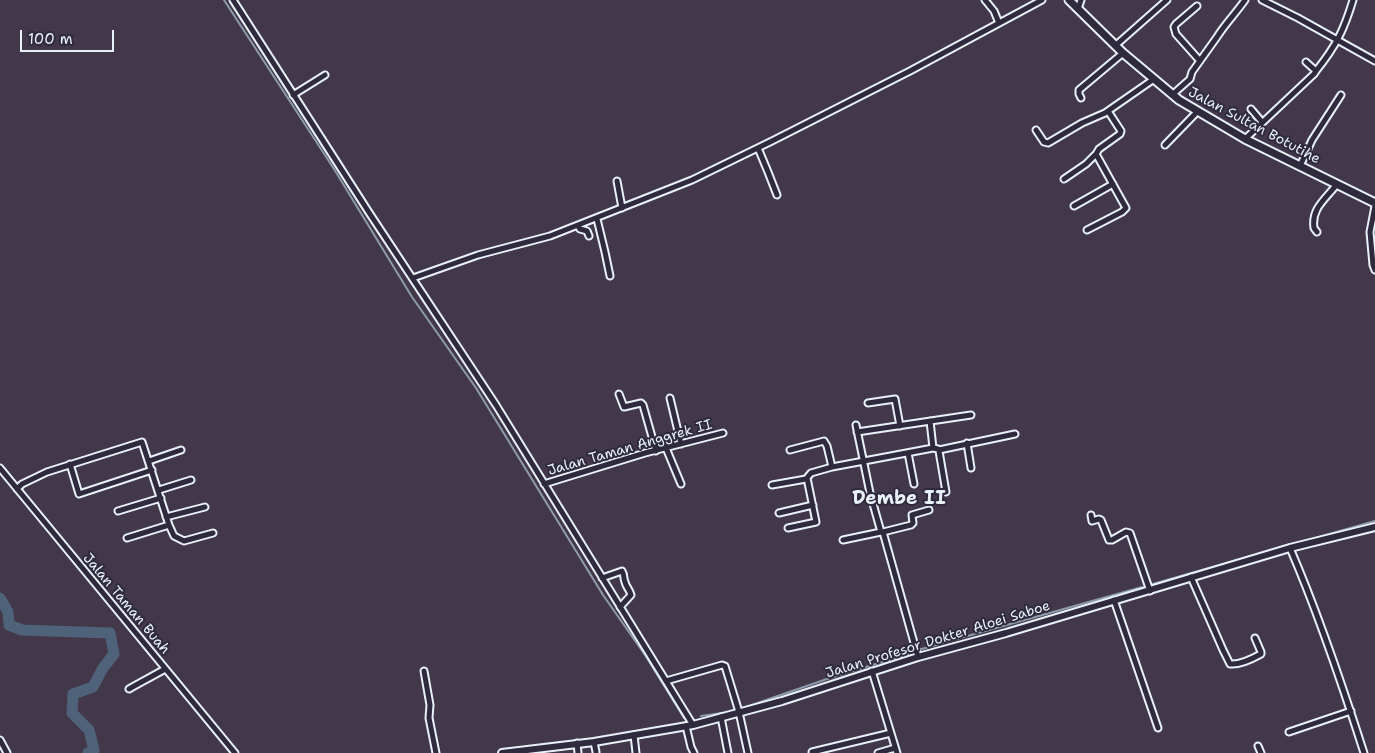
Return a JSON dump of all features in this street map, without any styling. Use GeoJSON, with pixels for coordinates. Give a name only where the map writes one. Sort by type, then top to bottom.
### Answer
{"type":"FeatureCollection","features":[{"type":"Feature","properties":{"kind":"main road","name":"Jalan Sultan Botutihe"},"geometry":{"type":"LineString","coordinates":[[1069,0],[1124,53],[1172,95],[1197,112],[1244,139],[1375,204]]}},
{"type":"Feature","properties":{"kind":"street"},"geometry":{"type":"LineString","coordinates":[[233,0],[496,405],[666,681],[690,726],[691,747],[694,753]]}},
{"type":"Feature","properties":{"kind":"street"},"geometry":{"type":"LineString","coordinates":[[985,0],[994,10],[1000,23]]}},
{"type":"Feature","properties":{"kind":"street"},"geometry":{"type":"LineString","coordinates":[[413,278],[470,258],[550,236],[692,180],[910,71],[1042,0]]}},
{"type":"Feature","properties":{"kind":"street"},"geometry":{"type":"LineString","coordinates":[[1078,9],[1081,0]]}},
{"type":"Feature","properties":{"kind":"street"},"geometry":{"type":"LineString","coordinates":[[1116,45],[1167,0]]}},
{"type":"Feature","properties":{"kind":"street"},"geometry":{"type":"LineString","coordinates":[[1172,95],[1190,79],[1192,72],[1244,0]]}},
{"type":"Feature","properties":{"kind":"street"},"geometry":{"type":"LineString","coordinates":[[1262,0],[1375,61]]}},
{"type":"Feature","properties":{"kind":"street"},"geometry":{"type":"LineString","coordinates":[[1244,139],[1309,79],[1328,56],[1338,41],[1354,0]]}},
{"type":"Feature","properties":{"kind":"street"},"geometry":{"type":"LineString","coordinates":[[1197,6],[1174,27],[1176,34],[1200,61]]}},
{"type":"Feature","properties":{"kind":"street"},"geometry":{"type":"LineString","coordinates":[[1081,98],[1079,90],[1124,53]]}},
{"type":"Feature","properties":{"kind":"street"},"geometry":{"type":"LineString","coordinates":[[1306,62],[1316,71]]}},
{"type":"Feature","properties":{"kind":"street"},"geometry":{"type":"LineString","coordinates":[[293,95],[325,75]]}},
{"type":"Feature","properties":{"kind":"street"},"geometry":{"type":"LineString","coordinates":[[1036,130],[1044,142],[1048,143],[1082,123],[1108,111],[1154,79]]}},
{"type":"Feature","properties":{"kind":"street"},"geometry":{"type":"LineString","coordinates":[[1300,166],[1312,140],[1341,95]]}},
{"type":"Feature","properties":{"kind":"street"},"geometry":{"type":"LineString","coordinates":[[1250,109],[1262,122]]}},
{"type":"Feature","properties":{"kind":"street"},"geometry":{"type":"LineString","coordinates":[[1064,179],[1086,164],[1099,149],[1120,134],[1121,131],[1108,111]]}},
{"type":"Feature","properties":{"kind":"street"},"geometry":{"type":"LineString","coordinates":[[1165,145],[1197,112]]}},
{"type":"Feature","properties":{"kind":"street"},"geometry":{"type":"LineString","coordinates":[[758,148],[777,195]]}},
{"type":"Feature","properties":{"kind":"street"},"geometry":{"type":"LineString","coordinates":[[1088,230],[1126,208],[1096,154]]}},
{"type":"Feature","properties":{"kind":"street"},"geometry":{"type":"LineString","coordinates":[[617,181],[622,208]]}},
{"type":"Feature","properties":{"kind":"street"},"geometry":{"type":"LineString","coordinates":[[1074,206],[1113,184]]}},
{"type":"Feature","properties":{"kind":"street"},"geometry":{"type":"LineString","coordinates":[[1317,232],[1314,228],[1313,217],[1321,203],[1337,184]]}},
{"type":"Feature","properties":{"kind":"street"},"geometry":{"type":"LineString","coordinates":[[1375,204],[1370,232],[1375,270]]}},
{"type":"Feature","properties":{"kind":"street"},"geometry":{"type":"LineString","coordinates":[[597,219],[610,276]]}},
{"type":"Feature","properties":{"kind":"street"},"geometry":{"type":"LineString","coordinates":[[578,226],[580,229],[586,230],[589,236]]}},
{"type":"Feature","properties":{"kind":"street"},"geometry":{"type":"LineString","coordinates":[[619,394],[624,407],[641,403],[643,405],[656,451]]}},
{"type":"Feature","properties":{"kind":"street"},"geometry":{"type":"LineString","coordinates":[[670,398],[681,444]]}},
{"type":"Feature","properties":{"kind":"street"},"geometry":{"type":"LineString","coordinates":[[868,403],[895,399],[900,426]]}},
{"type":"Feature","properties":{"kind":"street"},"geometry":{"type":"LineString","coordinates":[[858,432],[971,415]]}},
{"type":"Feature","properties":{"kind":"street"},"geometry":{"type":"LineString","coordinates":[[930,421],[946,492]]}},
{"type":"Feature","properties":{"kind":"street"},"geometry":{"type":"LineString","coordinates":[[856,425],[870,493],[918,657]]}},
{"type":"Feature","properties":{"kind":"street","name":"Jalan Taman Anggrek II"},"geometry":{"type":"LineString","coordinates":[[544,484],[723,433]]}},
{"type":"Feature","properties":{"kind":"street"},"geometry":{"type":"LineString","coordinates":[[772,485],[807,478],[811,473],[863,460],[1003,438],[1015,434]]}},
{"type":"Feature","properties":{"kind":"street"},"geometry":{"type":"LineString","coordinates":[[790,450],[824,441],[828,446],[832,467]]}},
{"type":"Feature","properties":{"kind":"street"},"geometry":{"type":"LineString","coordinates":[[17,489],[22,484],[38,476],[142,442],[174,536],[184,541],[213,533]]}},
{"type":"Feature","properties":{"kind":"street"},"geometry":{"type":"LineString","coordinates":[[967,443],[971,468]]}},
{"type":"Feature","properties":{"kind":"street"},"geometry":{"type":"LineString","coordinates":[[666,448],[680,484]]}},
{"type":"Feature","properties":{"kind":"street"},"geometry":{"type":"LineString","coordinates":[[149,461],[181,450]]}},
{"type":"Feature","properties":{"kind":"street"},"geometry":{"type":"LineString","coordinates":[[908,453],[914,484]]}},
{"type":"Feature","properties":{"kind":"street"},"geometry":{"type":"LineString","coordinates":[[70,464],[80,494],[152,470]]}},
{"type":"Feature","properties":{"kind":"street","name":"Jalan Taman Buah"},"geometry":{"type":"LineString","coordinates":[[0,468],[235,753]]}},
{"type":"Feature","properties":{"kind":"street"},"geometry":{"type":"LineString","coordinates":[[788,528],[816,522],[807,478]]}},
{"type":"Feature","properties":{"kind":"street"},"geometry":{"type":"LineString","coordinates":[[159,490],[191,480]]}},
{"type":"Feature","properties":{"kind":"street"},"geometry":{"type":"LineString","coordinates":[[118,511],[161,498]]}},
{"type":"Feature","properties":{"kind":"street"},"geometry":{"type":"LineString","coordinates":[[779,513],[813,505]]}},
{"type":"Feature","properties":{"kind":"street"},"geometry":{"type":"LineString","coordinates":[[166,517],[205,507]]}},
{"type":"Feature","properties":{"kind":"street"},"geometry":{"type":"LineString","coordinates":[[843,540],[912,525],[912,515],[929,510]]}},
{"type":"Feature","properties":{"kind":"street"},"geometry":{"type":"LineString","coordinates":[[1090,515],[1092,521],[1101,520],[1109,540],[1126,532],[1130,533],[1150,591]]}},
{"type":"Feature","properties":{"kind":"street"},"geometry":{"type":"LineString","coordinates":[[127,538],[169,525]]}},
{"type":"Feature","properties":{"kind":"street","name":"Jalan Profesor Dokter Aloei Saboe"},"geometry":{"type":"LineString","coordinates":[[502,753],[594,742],[690,726],[782,701],[918,657],[1150,591],[1290,548],[1375,527]]}},
{"type":"Feature","properties":{"kind":"street"},"geometry":{"type":"LineString","coordinates":[[1290,548],[1321,626],[1364,753]]}},
{"type":"Feature","properties":{"kind":"street"},"geometry":{"type":"LineString","coordinates":[[602,578],[622,572],[624,575],[631,595],[620,607]]}},
{"type":"Feature","properties":{"kind":"street"},"geometry":{"type":"LineString","coordinates":[[1191,577],[1230,664],[1261,654],[1255,638]]}},
{"type":"Feature","properties":{"kind":"street"},"geometry":{"type":"LineString","coordinates":[[1114,600],[1158,728]]}},
{"type":"Feature","properties":{"kind":"street"},"geometry":{"type":"LineString","coordinates":[[666,681],[725,666],[739,712],[748,753]]}},
{"type":"Feature","properties":{"kind":"street"},"geometry":{"type":"LineString","coordinates":[[129,689],[165,669]]}},
{"type":"Feature","properties":{"kind":"street"},"geometry":{"type":"LineString","coordinates":[[424,671],[430,706],[429,718],[436,753]]}},
{"type":"Feature","properties":{"kind":"street"},"geometry":{"type":"LineString","coordinates":[[872,671],[896,751],[878,753]]}},
{"type":"Feature","properties":{"kind":"street"},"geometry":{"type":"LineString","coordinates":[[1289,732],[1351,711]]}},
{"type":"Feature","properties":{"kind":"street"},"geometry":{"type":"LineString","coordinates":[[721,717],[728,753]]}},
{"type":"Feature","properties":{"kind":"street"},"geometry":{"type":"LineString","coordinates":[[812,752],[891,733]]}},
{"type":"Feature","properties":{"kind":"street"},"geometry":{"type":"LineString","coordinates":[[634,735],[636,753]]}},
{"type":"Feature","properties":{"kind":"street"},"geometry":{"type":"LineString","coordinates":[[0,740],[6,753]]}},
{"type":"Feature","properties":{"kind":"street"},"geometry":{"type":"LineString","coordinates":[[594,742],[596,752]]}},
{"type":"Feature","properties":{"kind":"street"},"geometry":{"type":"LineString","coordinates":[[577,743],[578,753]]}},
{"type":"Feature","properties":{"kind":"street"},"geometry":{"type":"LineString","coordinates":[[1258,746],[1261,753]]}},
{"type":"Feature","properties":{"kind":"waterway"},"geometry":{"type":"LineString","coordinates":[[224,0],[334,169],[412,297],[476,388],[603,595],[645,655],[684,718]]}},
{"type":"Feature","properties":{"kind":"waterway"},"geometry":{"type":"LineString","coordinates":[[1149,585],[1375,521]]}},
{"type":"Feature","properties":{"kind":"waterway"},"geometry":{"type":"LineString","coordinates":[[918,650],[1142,587]]}},
{"type":"Feature","properties":{"kind":"waterway"},"geometry":{"type":"LineString","coordinates":[[0,598],[8,612],[9,625],[22,630],[110,633],[114,654],[103,668],[93,687],[73,694],[72,713],[89,730],[94,750],[88,753]]}},
{"type":"Feature","properties":{"kind":"waterway"},"geometry":{"type":"LineString","coordinates":[[740,709],[908,654]]}},
{"type":"Feature","properties":{"kind":"waterway"},"geometry":{"type":"LineString","coordinates":[[701,716],[729,712]]}},
{"type":"Feature","properties":{"kind":"district","name":"Dembe II"},"geometry":{"type":"Point","coordinates":[899,499]}}]}
